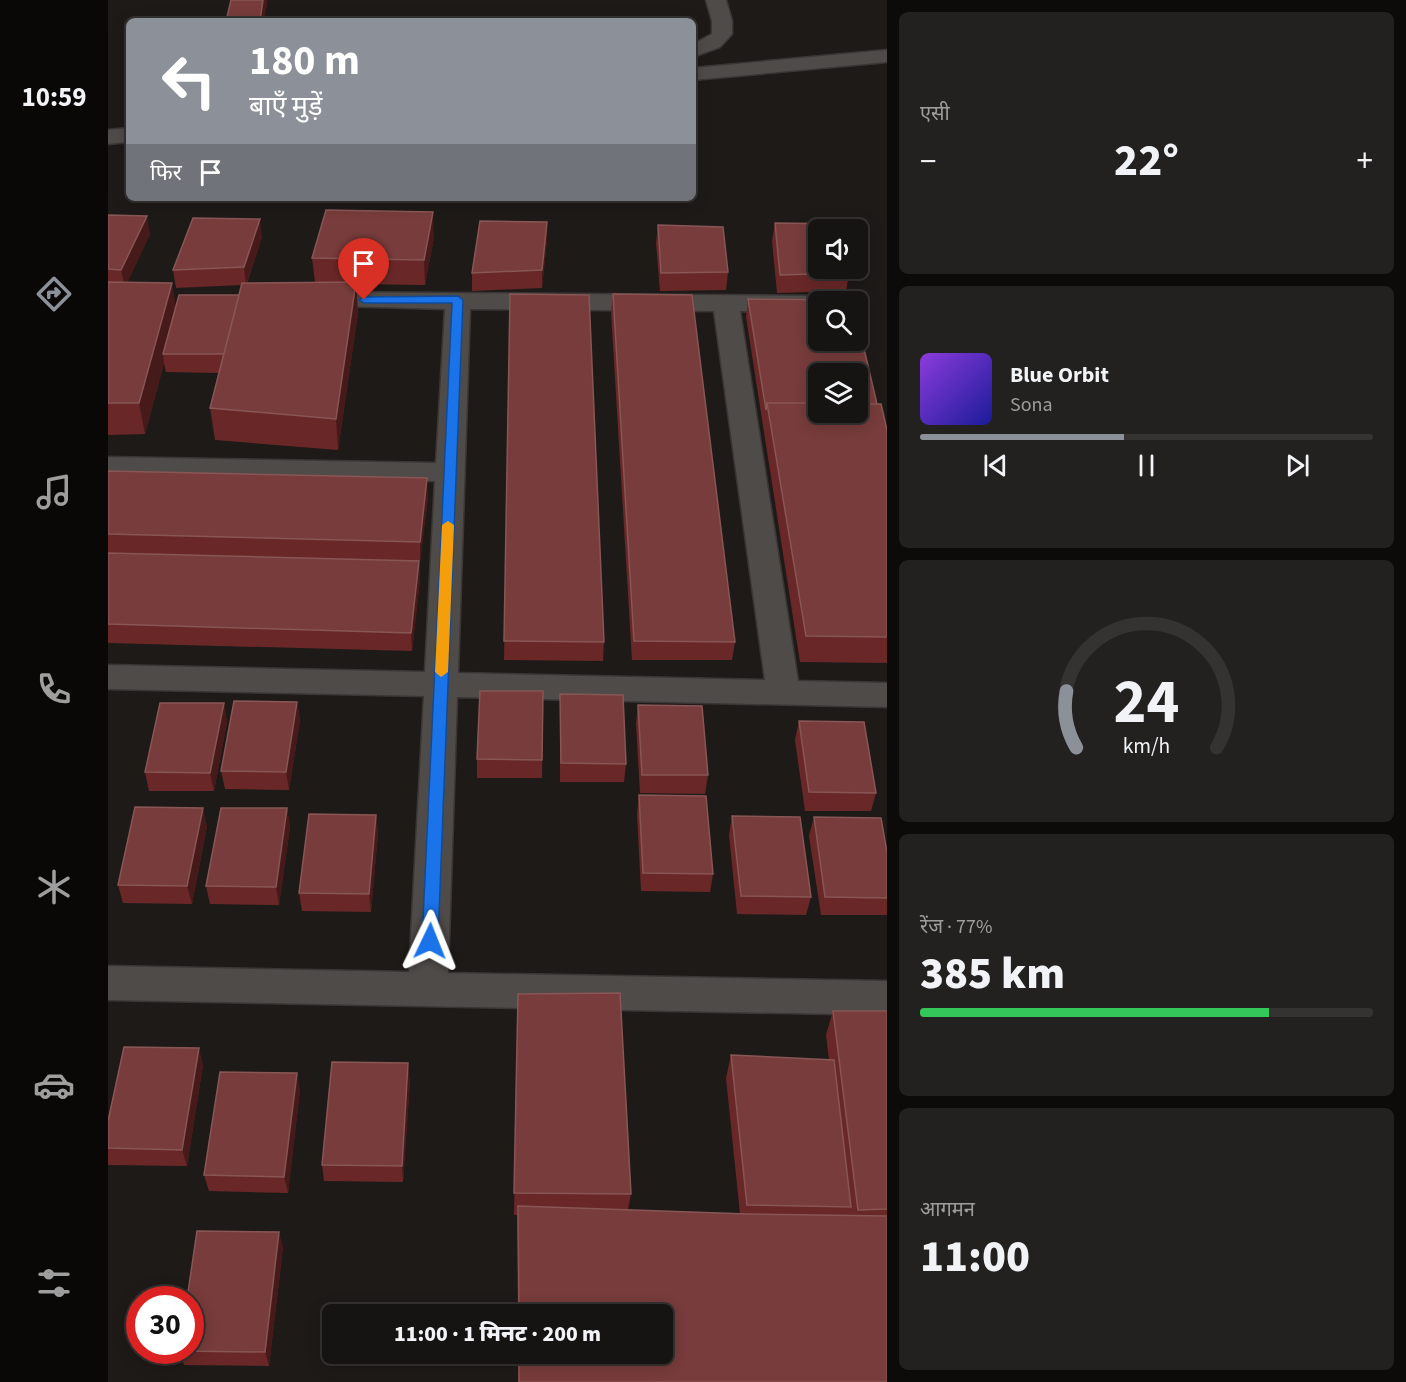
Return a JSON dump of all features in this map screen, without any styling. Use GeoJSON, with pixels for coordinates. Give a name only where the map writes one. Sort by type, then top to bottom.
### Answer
{"type":"FeatureCollection","features":[{"type":"Feature","properties":{"kind":"street"},"geometry":{"type":"LineString","coordinates":[[696,50],[718,42],[723,36],[724,26],[716,0]]}},
{"type":"Feature","properties":{"kind":"street"},"geometry":{"type":"LineString","coordinates":[[696,74],[887,56]]}},
{"type":"Feature","properties":{"kind":"street"},"geometry":{"type":"LineString","coordinates":[[696,86],[887,68]]}},
{"type":"Feature","properties":{"kind":"street"},"geometry":{"type":"LineString","coordinates":[[108,124],[126,123]]}},
{"type":"Feature","properties":{"kind":"street"},"geometry":{"type":"LineString","coordinates":[[108,137],[126,135]]}},
{"type":"Feature","properties":{"kind":"street"},"geometry":{"type":"LineString","coordinates":[[294,300],[808,304]]}},
{"type":"Feature","properties":{"kind":"street"},"geometry":{"type":"LineString","coordinates":[[428,988],[458,300]]}},
{"type":"Feature","properties":{"kind":"street"},"geometry":{"type":"LineString","coordinates":[[726,303],[783,692]]}},
{"type":"Feature","properties":{"kind":"street"},"geometry":{"type":"LineString","coordinates":[[108,466],[450,472]]}},
{"type":"Feature","properties":{"kind":"street"},"geometry":{"type":"LineString","coordinates":[[108,676],[441,682],[887,695]]}},
{"type":"Feature","properties":{"kind":"street"},"geometry":{"type":"LineString","coordinates":[[108,983],[887,998]]}},
{"type":"Feature","properties":{"kind":"building"},"geometry":{"type":"Polygon","coordinates":[[[231,0],[263,0],[260,18],[227,18],[231,0]]]}},
{"type":"Feature","properties":{"kind":"building"},"geometry":{"type":"Polygon","coordinates":[[[326,210],[433,212],[424,260],[312,258],[326,210]]]}},
{"type":"Feature","properties":{"kind":"building"},"geometry":{"type":"Polygon","coordinates":[[[108,215],[147,216],[121,270],[108,269],[108,215]]]}},
{"type":"Feature","properties":{"kind":"building"},"geometry":{"type":"Polygon","coordinates":[[[193,218],[260,219],[244,267],[173,270],[193,218]]]}},
{"type":"Feature","properties":{"kind":"building"},"geometry":{"type":"Polygon","coordinates":[[[480,221],[547,222],[542,270],[472,273],[480,221]]]}},
{"type":"Feature","properties":{"kind":"building"},"geometry":{"type":"Polygon","coordinates":[[[775,223],[808,223],[808,274],[780,275],[775,223]]]}},
{"type":"Feature","properties":{"kind":"building"},"geometry":{"type":"Polygon","coordinates":[[[658,225],[723,227],[728,272],[661,273],[658,225]]]}},
{"type":"Feature","properties":{"kind":"building"},"geometry":{"type":"Polygon","coordinates":[[[108,282],[172,283],[139,403],[108,403],[108,282]]]}},
{"type":"Feature","properties":{"kind":"building"},"geometry":{"type":"Polygon","coordinates":[[[356,282],[336,419],[210,408],[242,283],[356,282]]]}},
{"type":"Feature","properties":{"kind":"building"},"geometry":{"type":"Polygon","coordinates":[[[510,294],[589,295],[604,642],[504,641],[510,294]]]}},
{"type":"Feature","properties":{"kind":"building"},"geometry":{"type":"Polygon","coordinates":[[[613,294],[692,295],[735,642],[634,641],[613,294]]]}},
{"type":"Feature","properties":{"kind":"building"},"geometry":{"type":"Polygon","coordinates":[[[179,295],[239,295],[224,354],[163,354],[179,295]]]}},
{"type":"Feature","properties":{"kind":"building"},"geometry":{"type":"Polygon","coordinates":[[[748,299],[808,300],[808,351],[865,351],[867,363],[808,363],[808,403],[767,403],[766,410],[748,299]]]}},
{"type":"Feature","properties":{"kind":"building"},"geometry":{"type":"Polygon","coordinates":[[[868,366],[877,404],[868,404],[868,366]]]}},
{"type":"Feature","properties":{"kind":"building"},"geometry":{"type":"Polygon","coordinates":[[[767,403],[808,403],[808,423],[868,423],[868,404],[881,404],[887,430],[887,637],[806,636],[767,403]]]}},
{"type":"Feature","properties":{"kind":"building"},"geometry":{"type":"Polygon","coordinates":[[[108,471],[427,478],[420,542],[108,534],[108,471]]]}},
{"type":"Feature","properties":{"kind":"building"},"geometry":{"type":"Polygon","coordinates":[[[108,553],[419,561],[411,633],[108,624],[108,553]]]}},
{"type":"Feature","properties":{"kind":"building"},"geometry":{"type":"Polygon","coordinates":[[[480,691],[543,691],[542,760],[477,759],[480,691]]]}},
{"type":"Feature","properties":{"kind":"building"},"geometry":{"type":"Polygon","coordinates":[[[560,694],[623,695],[626,764],[561,763],[560,694]]]}},
{"type":"Feature","properties":{"kind":"building"},"geometry":{"type":"Polygon","coordinates":[[[234,701],[297,702],[286,772],[221,771],[234,701]]]}},
{"type":"Feature","properties":{"kind":"building"},"geometry":{"type":"Polygon","coordinates":[[[160,703],[224,703],[210,773],[145,772],[160,703]]]}},
{"type":"Feature","properties":{"kind":"building"},"geometry":{"type":"Polygon","coordinates":[[[638,705],[702,706],[708,775],[642,775],[638,705]]]}},
{"type":"Feature","properties":{"kind":"building"},"geometry":{"type":"Polygon","coordinates":[[[799,721],[864,722],[876,793],[809,792],[799,721]]]}},
{"type":"Feature","properties":{"kind":"building"},"geometry":{"type":"Polygon","coordinates":[[[639,795],[706,796],[713,874],[643,873],[639,795]]]}},
{"type":"Feature","properties":{"kind":"building"},"geometry":{"type":"Polygon","coordinates":[[[135,807],[203,808],[187,886],[118,885],[135,807]]]}},
{"type":"Feature","properties":{"kind":"building"},"geometry":{"type":"Polygon","coordinates":[[[221,808],[287,808],[276,887],[206,886],[221,808]]]}},
{"type":"Feature","properties":{"kind":"building"},"geometry":{"type":"Polygon","coordinates":[[[309,814],[376,815],[369,894],[299,893],[309,814]]]}},
{"type":"Feature","properties":{"kind":"building"},"geometry":{"type":"Polygon","coordinates":[[[732,816],[800,817],[811,897],[741,896],[732,816]]]}},
{"type":"Feature","properties":{"kind":"building"},"geometry":{"type":"Polygon","coordinates":[[[814,817],[881,818],[887,852],[887,898],[825,897],[814,817]]]}},
{"type":"Feature","properties":{"kind":"building"},"geometry":{"type":"Polygon","coordinates":[[[620,993],[631,1194],[514,1193],[518,994],[620,993]]]}},
{"type":"Feature","properties":{"kind":"building"},"geometry":{"type":"Polygon","coordinates":[[[833,1011],[887,1011],[887,1209],[858,1210],[833,1011]]]}},
{"type":"Feature","properties":{"kind":"building"},"geometry":{"type":"Polygon","coordinates":[[[124,1047],[199,1048],[182,1150],[108,1148],[108,1121],[124,1047]]]}},
{"type":"Feature","properties":{"kind":"building"},"geometry":{"type":"Polygon","coordinates":[[[731,1055],[834,1060],[851,1207],[747,1205],[731,1055]]]}},
{"type":"Feature","properties":{"kind":"building"},"geometry":{"type":"Polygon","coordinates":[[[332,1062],[408,1063],[402,1166],[322,1165],[332,1062]]]}},
{"type":"Feature","properties":{"kind":"building"},"geometry":{"type":"Polygon","coordinates":[[[220,1072],[297,1073],[284,1177],[204,1175],[220,1072]]]}},
{"type":"Feature","properties":{"kind":"building"},"geometry":{"type":"Polygon","coordinates":[[[518,1206],[887,1216],[887,1382],[519,1382],[519,1364],[673,1364],[673,1304],[519,1304],[518,1206]]]}},
{"type":"Feature","properties":{"kind":"building"},"geometry":{"type":"Polygon","coordinates":[[[197,1231],[279,1232],[265,1352],[204,1351],[204,1286],[189,1286],[197,1231]]]}},
{"type":"Feature","properties":{"kind":"slow traffic"},"geometry":{"type":"LineString","coordinates":[[441,672],[448,525]]}},
{"type":"Feature","properties":{"kind":"route"},"geometry":{"type":"LineString","coordinates":[[364,300],[458,300],[430,941]]}}]}
